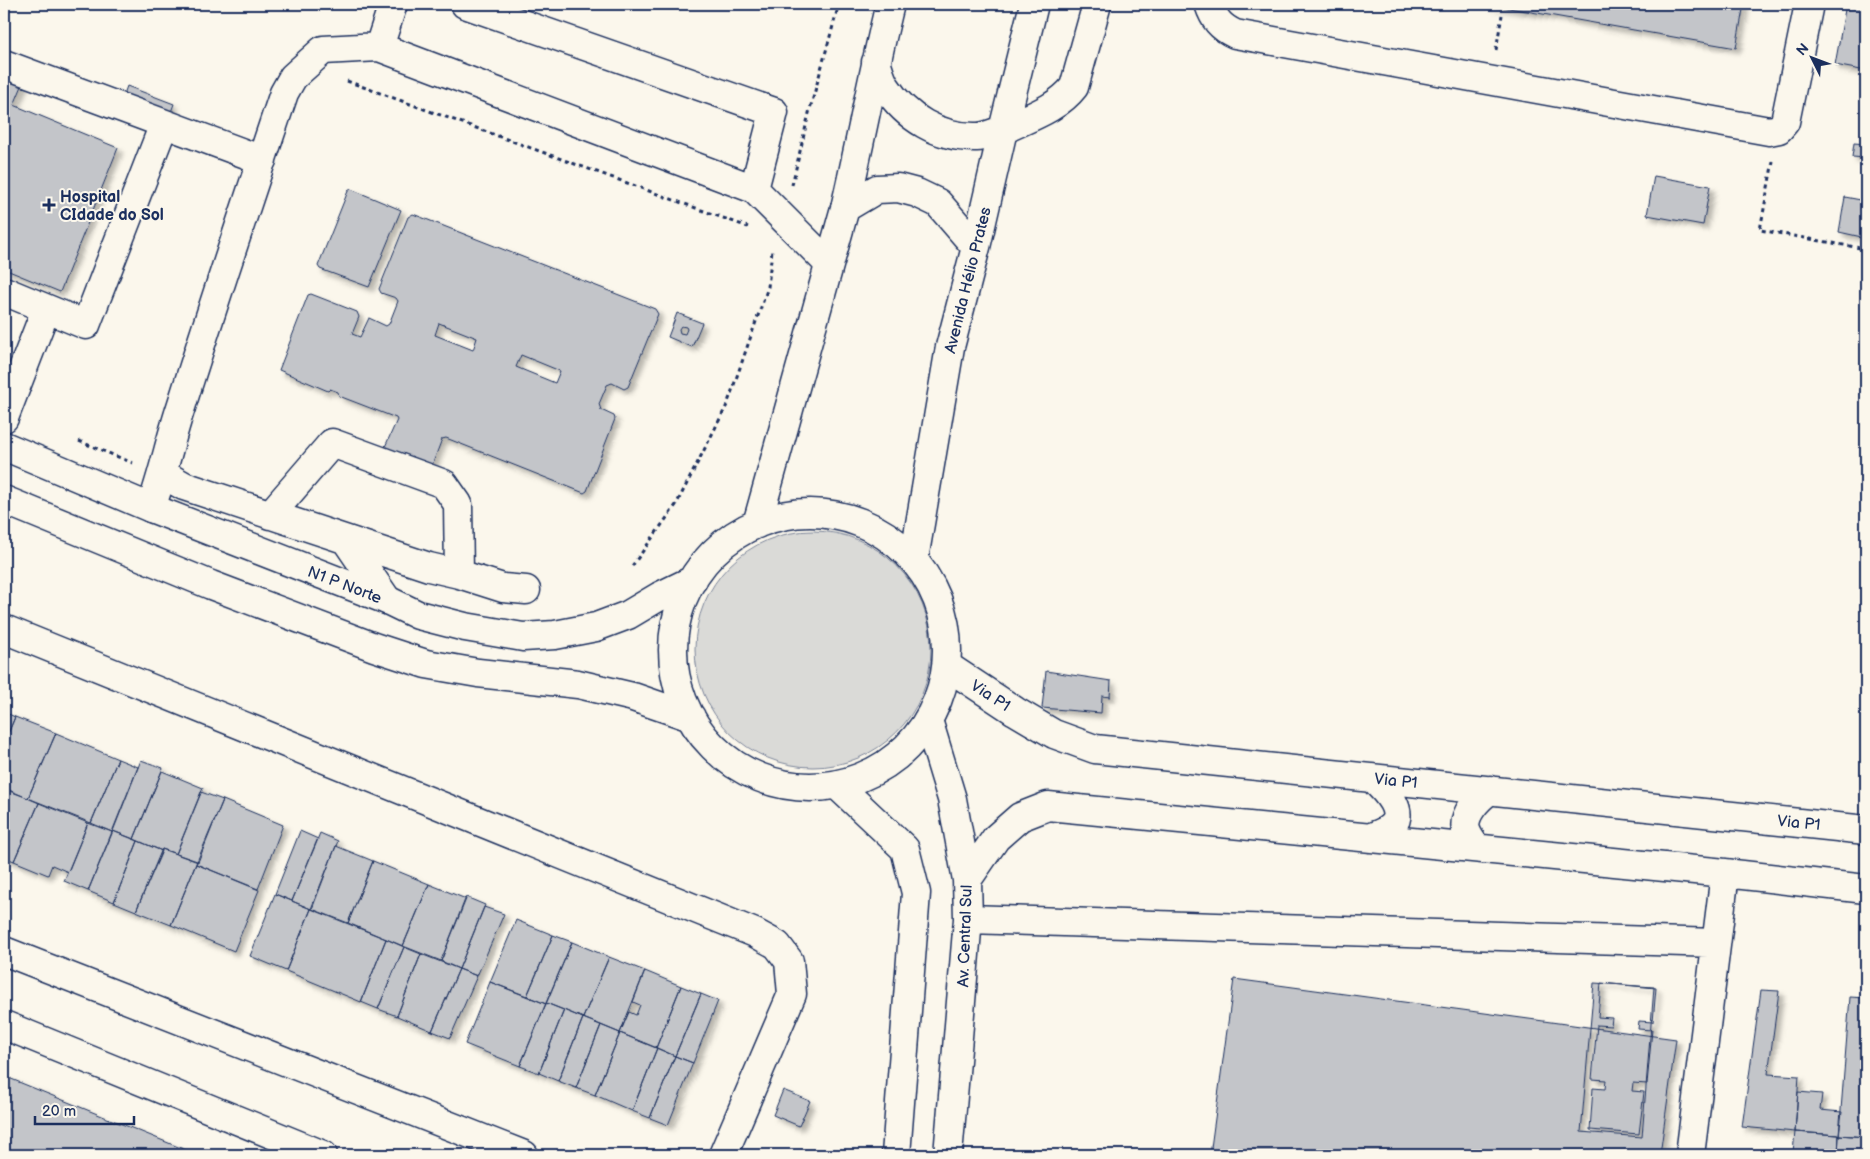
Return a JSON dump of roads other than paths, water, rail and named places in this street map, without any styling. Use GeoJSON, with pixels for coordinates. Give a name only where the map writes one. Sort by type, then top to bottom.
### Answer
{"type":"FeatureCollection","features":[{"type":"Feature","properties":{"kind":"main road"},"geometry":{"type":"LineString","coordinates":[[379,47],[393,4]]}},
{"type":"Feature","properties":{"kind":"main road"},"geometry":{"type":"LineString","coordinates":[[465,4],[774,112],[754,189]]}},
{"type":"Feature","properties":{"kind":"main road"},"geometry":{"type":"LineString","coordinates":[[757,524],[845,208],[890,4]]}},
{"type":"Feature","properties":{"kind":"main road","name":"Avenida Hélio Prates"},"geometry":{"type":"LineString","coordinates":[[914,560],[950,347],[1034,4]]}},
{"type":"Feature","properties":{"kind":"main road"},"geometry":{"type":"LineString","coordinates":[[876,62],[884,86],[917,121],[937,130],[961,136],[979,137],[1003,130],[1056,104],[1067,96],[1074,86],[1096,4]]}},
{"type":"Feature","properties":{"kind":"main road"},"geometry":{"type":"LineString","coordinates":[[1209,4],[1216,20],[1223,28],[1234,34],[1769,130],[1779,129],[1785,122],[1809,4]]}},
{"type":"Feature","properties":{"kind":"main road"},"geometry":{"type":"LineString","coordinates":[[151,508],[163,474],[179,412],[284,93],[293,77],[323,50],[379,47],[754,189],[777,224],[828,264]]}},
{"type":"Feature","properties":{"kind":"main road"},"geometry":{"type":"LineString","coordinates":[[4,64],[262,160]]}},
{"type":"Feature","properties":{"kind":"main road"},"geometry":{"type":"LineString","coordinates":[[4,291],[86,325],[164,124]]}},
{"type":"Feature","properties":{"kind":"main road"},"geometry":{"type":"LineString","coordinates":[[845,208],[877,189],[898,188],[918,193],[938,203],[976,247]]}},
{"type":"Feature","properties":{"kind":"main road"},"geometry":{"type":"LineString","coordinates":[[4,418],[46,309]]}},
{"type":"Feature","properties":{"kind":"main road"},"geometry":{"type":"LineString","coordinates":[[270,515],[332,443],[444,484],[458,504],[459,574]]}},
{"type":"Feature","properties":{"kind":"main road","name":"N1 P Norte"},"geometry":{"type":"LineString","coordinates":[[4,446],[151,508],[387,600],[418,615],[465,626],[523,637],[555,635],[596,627],[628,614],[693,580]]}},
{"type":"Feature","properties":{"kind":"main road"},"geometry":{"type":"LineString","coordinates":[[163,474],[184,486],[429,567],[503,588],[526,590]]}},
{"type":"Feature","properties":{"kind":"main road"},"geometry":{"type":"LineString","coordinates":[[4,500],[220,588],[374,647],[426,664],[478,673],[578,684],[632,696],[691,717]]}},
{"type":"Feature","properties":{"kind":"main road"},"geometry":{"type":"LineString","coordinates":[[813,513],[841,516],[869,525],[893,540],[914,560],[930,583],[942,609],[947,637],[946,666],[940,694],[928,720],[910,743],[889,762],[864,776],[837,785],[808,787],[780,784],[752,775],[728,760],[707,740],[691,717],[679,691],[674,663],[674,634],[681,606],[693,580],[717,550],[732,538],[757,524],[784,516],[813,513]]}},
{"type":"Feature","properties":{"kind":"main road"},"geometry":{"type":"LineString","coordinates":[[346,540],[387,600]]}},
{"type":"Feature","properties":{"kind":"main road"},"geometry":{"type":"LineString","coordinates":[[4,629],[746,929],[777,945],[789,961],[792,994],[723,1155]]}},
{"type":"Feature","properties":{"kind":"main road","name":"Via P1"},"geometry":{"type":"LineString","coordinates":[[946,666],[1054,734],[1094,748],[1866,830]]}},
{"type":"Feature","properties":{"kind":"main road","name":"Av. Central Sul"},"geometry":{"type":"LineString","coordinates":[[928,720],[952,799],[967,880],[968,919],[948,1155]]}},
{"type":"Feature","properties":{"kind":"main road"},"geometry":{"type":"LineString","coordinates":[[1370,838],[1388,829],[1396,821],[1397,814],[1386,791],[1372,778]]}},
{"type":"Feature","properties":{"kind":"main road"},"geometry":{"type":"LineString","coordinates":[[837,785],[905,849],[916,893],[896,1155]]}},
{"type":"Feature","properties":{"kind":"main road"},"geometry":{"type":"LineString","coordinates":[[1477,848],[1466,829],[1468,816],[1480,797],[1490,790]]}},
{"type":"Feature","properties":{"kind":"main road"},"geometry":{"type":"LineString","coordinates":[[967,880],[996,838],[1020,817],[1048,806],[1725,873],[1866,889]]}},
{"type":"Feature","properties":{"kind":"main road"},"geometry":{"type":"LineString","coordinates":[[1690,1155],[1725,873]]}},
{"type":"Feature","properties":{"kind":"main road"},"geometry":{"type":"LineString","coordinates":[[968,919],[1716,943]]}},
{"type":"Feature","properties":{"kind":"main road"},"geometry":{"type":"LineString","coordinates":[[4,951],[524,1155]]}},
{"type":"Feature","properties":{"kind":"main road"},"geometry":{"type":"LineString","coordinates":[[4,1025],[323,1155]]}},
{"type":"Feature","properties":{"kind":"place","name":"Hospital CIdade do Sol"},"geometry":{"type":"Point","coordinates":[49,205]}}]}
